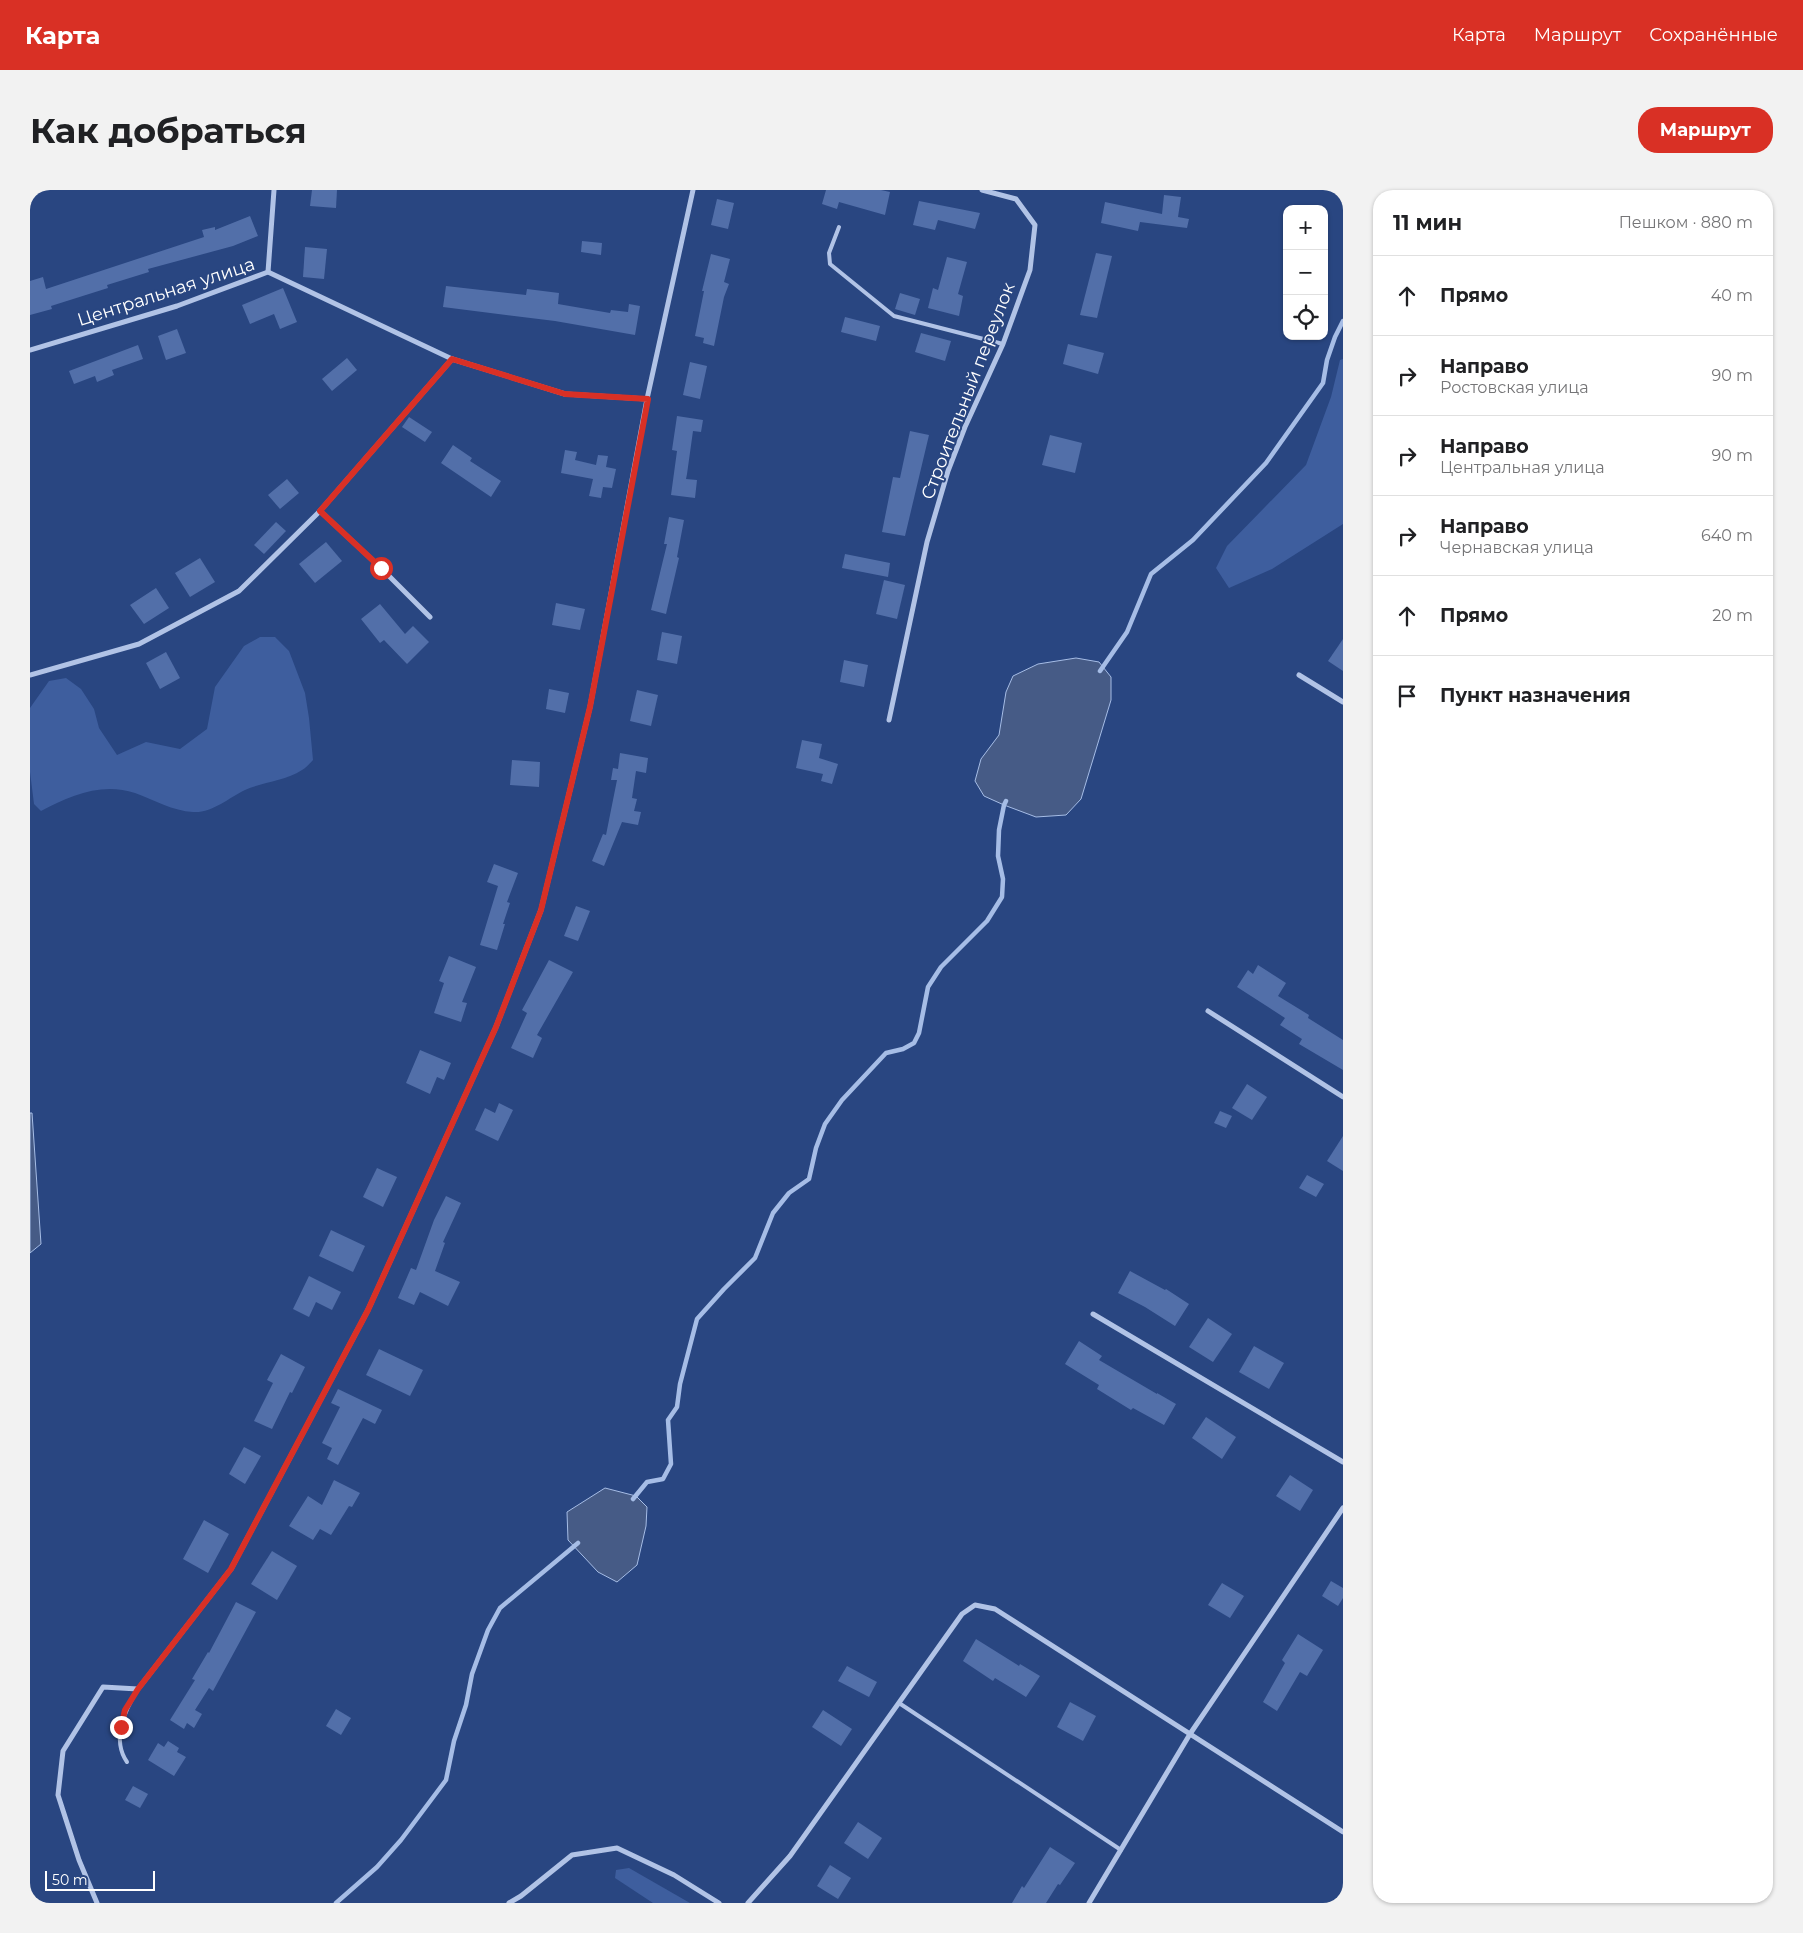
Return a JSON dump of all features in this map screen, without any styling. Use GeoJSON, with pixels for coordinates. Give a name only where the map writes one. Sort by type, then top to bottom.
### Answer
{"type":"FeatureCollection","features":[{"type":"Feature","properties":{"kind":"street"},"geometry":{"type":"LineString","coordinates":[[268,272],[274,190]]}},
{"type":"Feature","properties":{"kind":"street"},"geometry":{"type":"LineString","coordinates":[[97,1903],[79,1860],[58,1795],[63,1751],[103,1687],[138,1689],[231,1569],[368,1310],[496,1027],[541,910],[588,717],[648,399],[693,190]]}},
{"type":"Feature","properties":{"kind":"street","name":"Строительный переулок"},"geometry":{"type":"LineString","coordinates":[[889,720],[927,542],[948,471],[1003,344],[1030,270],[1035,225],[1016,198],[982,190]]}},
{"type":"Feature","properties":{"kind":"street","name":"Центральная улица"},"geometry":{"type":"LineString","coordinates":[[30,350],[177,306],[268,272],[452,359],[565,394],[648,399]]}},
{"type":"Feature","properties":{"kind":"street"},"geometry":{"type":"LineString","coordinates":[[30,675],[139,644],[240,591],[320,511],[452,359]]}},
{"type":"Feature","properties":{"kind":"street"},"geometry":{"type":"LineString","coordinates":[[320,511],[430,617]]}},
{"type":"Feature","properties":{"kind":"street"},"geometry":{"type":"LineString","coordinates":[[1299,675],[1343,702]]}},
{"type":"Feature","properties":{"kind":"street"},"geometry":{"type":"LineString","coordinates":[[1208,1011],[1343,1097]]}},
{"type":"Feature","properties":{"kind":"street"},"geometry":{"type":"LineString","coordinates":[[1093,1314],[1343,1462]]}},
{"type":"Feature","properties":{"kind":"street"},"geometry":{"type":"LineString","coordinates":[[1090,1903],[1190,1734],[1343,1508]]}},
{"type":"Feature","properties":{"kind":"street"},"geometry":{"type":"LineString","coordinates":[[748,1903],[790,1856],[962,1614],[975,1605],[995,1609],[1343,1832]]}},
{"type":"Feature","properties":{"kind":"street"},"geometry":{"type":"LineString","coordinates":[[509,1903],[521,1896],[572,1855],[616,1848],[674,1875],[719,1903]]}},
{"type":"Feature","properties":{"kind":"lane"},"geometry":{"type":"LineString","coordinates":[[839,227],[829,252],[830,264],[894,316],[1003,344]]}},
{"type":"Feature","properties":{"kind":"lane"},"geometry":{"type":"LineString","coordinates":[[127,1762],[123,1756],[121,1727],[125,1710],[138,1689]]}},
{"type":"Feature","properties":{"kind":"lane"},"geometry":{"type":"LineString","coordinates":[[898,1703],[1121,1850]]}},
{"type":"Feature","properties":{"kind":"shaded area"},"geometry":{"type":"Polygon","coordinates":[[[1343,359],[1343,524],[1272,569],[1229,588],[1216,568],[1227,546],[1306,465],[1331,397],[1340,360],[1343,359]]]}},
{"type":"Feature","properties":{"kind":"shaded area"},"geometry":{"type":"Polygon","coordinates":[[[260,637],[275,637],[289,651],[305,693],[313,760],[303,769],[288,777],[245,790],[214,808],[200,812],[178,810],[135,793],[110,789],[86,792],[63,800],[41,811],[34,804],[30,772],[30,708],[49,681],[66,678],[81,689],[94,709],[99,728],[117,755],[146,742],[180,749],[207,729],[215,687],[244,646],[260,637]]]}},
{"type":"Feature","properties":{"kind":"shaded area"},"geometry":{"type":"Polygon","coordinates":[[[1076,658],[1099,662],[1111,677],[1111,700],[1081,799],[1066,815],[1036,817],[984,796],[975,781],[981,759],[999,735],[1006,692],[1013,676],[1038,664],[1076,658]]]}},
{"type":"Feature","properties":{"kind":"shaded area"},"geometry":{"type":"Polygon","coordinates":[[[30,1113],[32,1113],[41,1244],[30,1253],[30,1113]]]}},
{"type":"Feature","properties":{"kind":"shaded area"},"geometry":{"type":"Polygon","coordinates":[[[605,1488],[636,1496],[647,1507],[646,1526],[637,1565],[617,1582],[598,1572],[568,1540],[567,1512],[605,1488]]]}},
{"type":"Feature","properties":{"kind":"shaded area"},"geometry":{"type":"Polygon","coordinates":[[[629,1868],[690,1903],[653,1903],[615,1878],[616,1870],[629,1868]]]}},
{"type":"Feature","properties":{"kind":"building"},"geometry":{"type":"Polygon","coordinates":[[[312,190],[337,190],[336,208],[310,206],[312,190]]]}},
{"type":"Feature","properties":{"kind":"building"},"geometry":{"type":"Polygon","coordinates":[[[826,190],[881,190],[890,192],[885,215],[839,202],[837,209],[822,204],[826,190]]]}},
{"type":"Feature","properties":{"kind":"building"},"geometry":{"type":"Polygon","coordinates":[[[1164,195],[1181,197],[1178,217],[1189,219],[1187,228],[1140,222],[1138,231],[1101,223],[1105,202],[1162,214],[1164,195]]]}},
{"type":"Feature","properties":{"kind":"building"},"geometry":{"type":"Polygon","coordinates":[[[717,199],[734,203],[728,229],[711,225],[717,199]]]}},
{"type":"Feature","properties":{"kind":"building"},"geometry":{"type":"Polygon","coordinates":[[[919,201],[980,213],[975,229],[938,220],[935,230],[913,225],[919,201]]]}},
{"type":"Feature","properties":{"kind":"building"},"geometry":{"type":"Polygon","coordinates":[[[250,216],[258,236],[233,246],[148,269],[149,272],[107,285],[108,288],[51,306],[52,309],[30,315],[30,281],[43,277],[46,289],[204,237],[202,230],[215,227],[215,230],[250,216]]]}},
{"type":"Feature","properties":{"kind":"building"},"geometry":{"type":"Polygon","coordinates":[[[582,241],[602,243],[601,255],[581,252],[582,241]]]}},
{"type":"Feature","properties":{"kind":"building"},"geometry":{"type":"Polygon","coordinates":[[[305,247],[327,249],[324,279],[303,277],[305,247]]]}},
{"type":"Feature","properties":{"kind":"building"},"geometry":{"type":"Polygon","coordinates":[[[1096,253],[1112,256],[1097,318],[1080,315],[1096,253]]]}},
{"type":"Feature","properties":{"kind":"building"},"geometry":{"type":"Polygon","coordinates":[[[711,254],[730,259],[724,282],[729,284],[724,297],[714,346],[703,343],[704,338],[695,336],[704,291],[702,291],[711,254]]]}},
{"type":"Feature","properties":{"kind":"building"},"geometry":{"type":"Polygon","coordinates":[[[947,257],[967,262],[958,294],[963,296],[959,316],[928,308],[933,288],[938,290],[947,257]]]}},
{"type":"Feature","properties":{"kind":"building"},"geometry":{"type":"Polygon","coordinates":[[[446,286],[526,295],[527,289],[559,293],[558,304],[610,313],[611,310],[628,312],[629,304],[640,306],[635,335],[555,321],[443,307],[446,286]]]}},
{"type":"Feature","properties":{"kind":"building"},"geometry":{"type":"Polygon","coordinates":[[[283,288],[297,322],[280,329],[274,314],[250,324],[242,305],[283,288]]]}},
{"type":"Feature","properties":{"kind":"building"},"geometry":{"type":"Polygon","coordinates":[[[900,293],[920,299],[915,315],[895,309],[900,293]]]}},
{"type":"Feature","properties":{"kind":"building"},"geometry":{"type":"Polygon","coordinates":[[[845,317],[880,326],[876,341],[841,332],[845,317]]]}},
{"type":"Feature","properties":{"kind":"building"},"geometry":{"type":"Polygon","coordinates":[[[177,329],[186,353],[166,360],[158,336],[177,329]]]}},
{"type":"Feature","properties":{"kind":"building"},"geometry":{"type":"Polygon","coordinates":[[[921,333],[951,341],[945,361],[915,352],[921,333]]]}},
{"type":"Feature","properties":{"kind":"building"},"geometry":{"type":"Polygon","coordinates":[[[1068,344],[1104,353],[1098,374],[1063,364],[1068,344]]]}},
{"type":"Feature","properties":{"kind":"building"},"geometry":{"type":"Polygon","coordinates":[[[138,345],[143,359],[112,370],[114,375],[97,382],[95,376],[74,384],[69,371],[138,345]]]}},
{"type":"Feature","properties":{"kind":"building"},"geometry":{"type":"Polygon","coordinates":[[[347,358],[357,370],[332,391],[322,379],[347,358]]]}},
{"type":"Feature","properties":{"kind":"building"},"geometry":{"type":"Polygon","coordinates":[[[690,362],[707,366],[700,399],[683,395],[690,362]]]}},
{"type":"Feature","properties":{"kind":"building"},"geometry":{"type":"Polygon","coordinates":[[[677,416],[703,420],[701,432],[693,431],[686,479],[697,480],[695,498],[671,495],[677,451],[672,450],[677,416]]]}},
{"type":"Feature","properties":{"kind":"building"},"geometry":{"type":"Polygon","coordinates":[[[409,417],[432,432],[425,442],[402,427],[409,417]]]}},
{"type":"Feature","properties":{"kind":"building"},"geometry":{"type":"Polygon","coordinates":[[[910,431],[929,435],[905,536],[882,532],[893,477],[900,478],[910,431]]]}},
{"type":"Feature","properties":{"kind":"building"},"geometry":{"type":"Polygon","coordinates":[[[1050,435],[1082,443],[1075,473],[1042,465],[1050,435]]]}},
{"type":"Feature","properties":{"kind":"building"},"geometry":{"type":"Polygon","coordinates":[[[453,445],[472,458],[470,461],[501,481],[491,497],[441,463],[453,445]]]}},
{"type":"Feature","properties":{"kind":"building"},"geometry":{"type":"Polygon","coordinates":[[[565,450],[577,452],[575,460],[596,465],[598,455],[608,456],[606,467],[616,469],[612,488],[603,487],[601,498],[589,496],[593,479],[561,473],[565,450]]]}},
{"type":"Feature","properties":{"kind":"building"},"geometry":{"type":"Polygon","coordinates":[[[287,479],[299,493],[280,509],[268,495],[287,479]]]}},
{"type":"Feature","properties":{"kind":"building"},"geometry":{"type":"Polygon","coordinates":[[[669,517],[684,520],[677,557],[679,558],[666,614],[651,610],[667,544],[664,544],[669,517]]]}},
{"type":"Feature","properties":{"kind":"building"},"geometry":{"type":"Polygon","coordinates":[[[276,522],[286,531],[264,554],[254,545],[276,522]]]}},
{"type":"Feature","properties":{"kind":"building"},"geometry":{"type":"Polygon","coordinates":[[[326,542],[342,561],[315,583],[299,564],[326,542]]]}},
{"type":"Feature","properties":{"kind":"building"},"geometry":{"type":"Polygon","coordinates":[[[845,554],[890,563],[888,577],[842,568],[845,554]]]}},
{"type":"Feature","properties":{"kind":"building"},"geometry":{"type":"Polygon","coordinates":[[[200,558],[215,582],[190,597],[175,573],[200,558]]]}},
{"type":"Feature","properties":{"kind":"building"},"geometry":{"type":"Polygon","coordinates":[[[884,580],[905,585],[897,619],[876,614],[884,580]]]}},
{"type":"Feature","properties":{"kind":"building"},"geometry":{"type":"Polygon","coordinates":[[[156,588],[169,608],[144,624],[130,605],[156,588]]]}},
{"type":"Feature","properties":{"kind":"building"},"geometry":{"type":"Polygon","coordinates":[[[556,603],[585,609],[580,630],[552,625],[556,603]]]}},
{"type":"Feature","properties":{"kind":"building"},"geometry":{"type":"Polygon","coordinates":[[[380,604],[405,634],[413,626],[429,642],[407,664],[384,640],[380,643],[361,619],[380,604]]]}},
{"type":"Feature","properties":{"kind":"building"},"geometry":{"type":"Polygon","coordinates":[[[662,632],[682,636],[677,664],[657,660],[662,632]]]}},
{"type":"Feature","properties":{"kind":"building"},"geometry":{"type":"Polygon","coordinates":[[[1343,639],[1343,671],[1328,661],[1343,639]]]}},
{"type":"Feature","properties":{"kind":"building"},"geometry":{"type":"Polygon","coordinates":[[[166,652],[180,678],[160,689],[146,663],[166,652]]]}},
{"type":"Feature","properties":{"kind":"building"},"geometry":{"type":"Polygon","coordinates":[[[844,660],[868,665],[864,687],[840,682],[844,660]]]}},
{"type":"Feature","properties":{"kind":"building"},"geometry":{"type":"Polygon","coordinates":[[[549,689],[569,693],[565,713],[546,709],[549,689]]]}},
{"type":"Feature","properties":{"kind":"building"},"geometry":{"type":"Polygon","coordinates":[[[637,690],[658,695],[651,726],[630,721],[637,690]]]}},
{"type":"Feature","properties":{"kind":"building"},"geometry":{"type":"Polygon","coordinates":[[[802,740],[822,744],[819,758],[838,764],[832,784],[821,781],[823,774],[796,768],[802,740]]]}},
{"type":"Feature","properties":{"kind":"building"},"geometry":{"type":"Polygon","coordinates":[[[620,753],[648,758],[646,773],[636,771],[632,798],[637,799],[634,811],[641,812],[638,825],[622,822],[604,866],[592,861],[603,834],[606,835],[617,780],[611,780],[613,768],[618,769],[620,753]]]}},
{"type":"Feature","properties":{"kind":"building"},"geometry":{"type":"Polygon","coordinates":[[[512,760],[540,762],[539,787],[510,785],[512,760]]]}},
{"type":"Feature","properties":{"kind":"building"},"geometry":{"type":"Polygon","coordinates":[[[494,864],[518,873],[507,902],[510,903],[497,950],[480,945],[498,886],[487,882],[494,864]]]}},
{"type":"Feature","properties":{"kind":"building"},"geometry":{"type":"Polygon","coordinates":[[[576,906],[590,911],[578,941],[564,936],[576,906]]]}},
{"type":"Feature","properties":{"kind":"building"},"geometry":{"type":"Polygon","coordinates":[[[449,956],[476,967],[462,1002],[467,1003],[461,1022],[434,1013],[444,983],[439,981],[449,956]]]}},
{"type":"Feature","properties":{"kind":"building"},"geometry":{"type":"Polygon","coordinates":[[[549,960],[573,972],[537,1035],[542,1038],[533,1058],[511,1048],[527,1013],[522,1010],[549,960]]]}},
{"type":"Feature","properties":{"kind":"building"},"geometry":{"type":"Polygon","coordinates":[[[1258,965],[1286,983],[1278,996],[1309,1015],[1308,1018],[1343,1040],[1343,1070],[1299,1044],[1302,1039],[1280,1025],[1285,1018],[1237,987],[1248,970],[1253,974],[1258,965]]]}},
{"type":"Feature","properties":{"kind":"building"},"geometry":{"type":"Polygon","coordinates":[[[420,1050],[451,1063],[444,1080],[437,1077],[430,1094],[406,1083],[420,1050]]]}},
{"type":"Feature","properties":{"kind":"building"},"geometry":{"type":"Polygon","coordinates":[[[1247,1084],[1267,1097],[1252,1120],[1232,1108],[1247,1084]]]}},
{"type":"Feature","properties":{"kind":"building"},"geometry":{"type":"Polygon","coordinates":[[[499,1103],[513,1110],[498,1141],[475,1130],[485,1108],[495,1113],[499,1103]]]}},
{"type":"Feature","properties":{"kind":"building"},"geometry":{"type":"Polygon","coordinates":[[[1220,1111],[1232,1116],[1226,1128],[1214,1123],[1220,1111]]]}},
{"type":"Feature","properties":{"kind":"building"},"geometry":{"type":"Polygon","coordinates":[[[1343,1136],[1343,1171],[1327,1161],[1343,1136]]]}},
{"type":"Feature","properties":{"kind":"building"},"geometry":{"type":"Polygon","coordinates":[[[377,1168],[397,1177],[383,1207],[363,1197],[377,1168]]]}},
{"type":"Feature","properties":{"kind":"building"},"geometry":{"type":"Polygon","coordinates":[[[1307,1175],[1324,1184],[1316,1197],[1299,1188],[1307,1175]]]}},
{"type":"Feature","properties":{"kind":"building"},"geometry":{"type":"Polygon","coordinates":[[[446,1196],[461,1203],[443,1242],[445,1243],[435,1271],[460,1282],[448,1306],[420,1292],[414,1305],[398,1298],[411,1268],[416,1270],[434,1220],[446,1196]]]}},
{"type":"Feature","properties":{"kind":"building"},"geometry":{"type":"Polygon","coordinates":[[[331,1230],[365,1246],[353,1272],[319,1256],[331,1230]]]}},
{"type":"Feature","properties":{"kind":"building"},"geometry":{"type":"Polygon","coordinates":[[[1130,1271],[1166,1289],[1189,1304],[1175,1326],[1118,1293],[1130,1271]]]}},
{"type":"Feature","properties":{"kind":"building"},"geometry":{"type":"Polygon","coordinates":[[[309,1276],[341,1292],[332,1310],[316,1302],[309,1317],[293,1309],[309,1276]]]}},
{"type":"Feature","properties":{"kind":"building"},"geometry":{"type":"Polygon","coordinates":[[[1208,1318],[1232,1334],[1213,1362],[1189,1347],[1208,1318]]]}},
{"type":"Feature","properties":{"kind":"building"},"geometry":{"type":"Polygon","coordinates":[[[1079,1341],[1102,1356],[1099,1360],[1176,1404],[1164,1425],[1133,1408],[1131,1410],[1097,1389],[1099,1385],[1065,1364],[1079,1341]]]}},
{"type":"Feature","properties":{"kind":"building"},"geometry":{"type":"Polygon","coordinates":[[[1254,1346],[1284,1363],[1269,1389],[1239,1372],[1254,1346]]]}},
{"type":"Feature","properties":{"kind":"building"},"geometry":{"type":"Polygon","coordinates":[[[379,1349],[423,1370],[410,1396],[366,1375],[379,1349]]]}},
{"type":"Feature","properties":{"kind":"building"},"geometry":{"type":"Polygon","coordinates":[[[281,1354],[305,1367],[272,1429],[254,1421],[273,1383],[267,1380],[281,1354]]]}},
{"type":"Feature","properties":{"kind":"building"},"geometry":{"type":"Polygon","coordinates":[[[338,1389],[382,1410],[375,1424],[363,1418],[338,1465],[327,1459],[332,1448],[322,1443],[340,1407],[331,1403],[338,1389]]]}},
{"type":"Feature","properties":{"kind":"building"},"geometry":{"type":"Polygon","coordinates":[[[1206,1417],[1236,1437],[1222,1459],[1192,1438],[1206,1417]]]}},
{"type":"Feature","properties":{"kind":"building"},"geometry":{"type":"Polygon","coordinates":[[[244,1447],[261,1456],[245,1484],[229,1474],[244,1447]]]}},
{"type":"Feature","properties":{"kind":"building"},"geometry":{"type":"Polygon","coordinates":[[[1290,1475],[1313,1490],[1300,1511],[1276,1496],[1290,1475]]]}},
{"type":"Feature","properties":{"kind":"building"},"geometry":{"type":"Polygon","coordinates":[[[334,1480],[360,1493],[352,1507],[349,1506],[331,1535],[320,1529],[313,1540],[289,1526],[308,1496],[322,1505],[334,1480]]]}},
{"type":"Feature","properties":{"kind":"building"},"geometry":{"type":"Polygon","coordinates":[[[204,1520],[229,1534],[208,1573],[183,1559],[204,1520]]]}},
{"type":"Feature","properties":{"kind":"building"},"geometry":{"type":"Polygon","coordinates":[[[272,1551],[297,1566],[277,1600],[251,1584],[272,1551]]]}},
{"type":"Feature","properties":{"kind":"building"},"geometry":{"type":"Polygon","coordinates":[[[1331,1581],[1343,1588],[1343,1598],[1338,1606],[1322,1596],[1331,1581]]]}},
{"type":"Feature","properties":{"kind":"building"},"geometry":{"type":"Polygon","coordinates":[[[1222,1583],[1244,1596],[1230,1618],[1208,1605],[1222,1583]]]}},
{"type":"Feature","properties":{"kind":"building"},"geometry":{"type":"Polygon","coordinates":[[[236,1602],[256,1612],[213,1691],[209,1688],[195,1710],[202,1714],[194,1728],[187,1723],[184,1729],[170,1720],[195,1680],[192,1679],[209,1653],[236,1602]]]}},
{"type":"Feature","properties":{"kind":"building"},"geometry":{"type":"Polygon","coordinates":[[[1298,1634],[1323,1650],[1307,1676],[1300,1672],[1277,1711],[1263,1702],[1285,1663],[1282,1660],[1298,1634]]]}},
{"type":"Feature","properties":{"kind":"building"},"geometry":{"type":"Polygon","coordinates":[[[976,1639],[1019,1666],[1020,1664],[1040,1676],[1026,1697],[995,1678],[993,1681],[963,1661],[976,1639]]]}},
{"type":"Feature","properties":{"kind":"building"},"geometry":{"type":"Polygon","coordinates":[[[847,1666],[877,1682],[869,1697],[838,1681],[847,1666]]]}},
{"type":"Feature","properties":{"kind":"building"},"geometry":{"type":"Polygon","coordinates":[[[1070,1702],[1096,1716],[1083,1741],[1057,1727],[1070,1702]]]}},
{"type":"Feature","properties":{"kind":"building"},"geometry":{"type":"Polygon","coordinates":[[[336,1709],[351,1718],[341,1735],[326,1726],[336,1709]]]}},
{"type":"Feature","properties":{"kind":"building"},"geometry":{"type":"Polygon","coordinates":[[[823,1710],[852,1729],[841,1746],[812,1727],[823,1710]]]}},
{"type":"Feature","properties":{"kind":"building"},"geometry":{"type":"Polygon","coordinates":[[[168,1741],[179,1748],[177,1752],[186,1757],[174,1776],[148,1760],[158,1743],[164,1747],[168,1741]]]}},
{"type":"Feature","properties":{"kind":"building"},"geometry":{"type":"Polygon","coordinates":[[[133,1786],[148,1794],[140,1808],[125,1800],[133,1786]]]}},
{"type":"Feature","properties":{"kind":"building"},"geometry":{"type":"Polygon","coordinates":[[[858,1822],[882,1838],[868,1859],[844,1843],[858,1822]]]}},
{"type":"Feature","properties":{"kind":"building"},"geometry":{"type":"Polygon","coordinates":[[[1050,1847],[1075,1863],[1046,1903],[1012,1903],[1022,1886],[1024,1888],[1050,1847]]]}},
{"type":"Feature","properties":{"kind":"building"},"geometry":{"type":"Polygon","coordinates":[[[830,1865],[851,1878],[838,1899],[817,1886],[830,1865]]]}},
{"type":"Feature","properties":{"kind":"waterway"},"geometry":{"type":"LineString","coordinates":[[1100,671],[1127,632],[1151,574],[1193,540],[1266,463],[1323,383],[1327,360],[1343,321]]}},
{"type":"Feature","properties":{"kind":"waterway"},"geometry":{"type":"LineString","coordinates":[[633,1499],[647,1482],[663,1479],[671,1464],[668,1420],[677,1407],[680,1384],[697,1319],[755,1258],[773,1213],[789,1193],[809,1179],[816,1148],[825,1124],[842,1100],[886,1053],[903,1049],[914,1043],[919,1033],[928,987],[941,967],[987,921],[1002,897],[1003,879],[998,856],[999,830],[1006,801]]}},
{"type":"Feature","properties":{"kind":"waterway"},"geometry":{"type":"LineString","coordinates":[[336,1903],[377,1867],[401,1840],[446,1780],[454,1741],[466,1705],[472,1674],[488,1630],[500,1608],[578,1543]]}},
{"type":"Feature","properties":{"kind":"route"},"geometry":{"type":"LineString","coordinates":[[121,1727],[125,1710],[138,1689],[231,1569],[368,1310],[496,1027],[541,910],[590,707],[648,399],[565,394],[452,359],[320,511],[381,568]]}}]}
